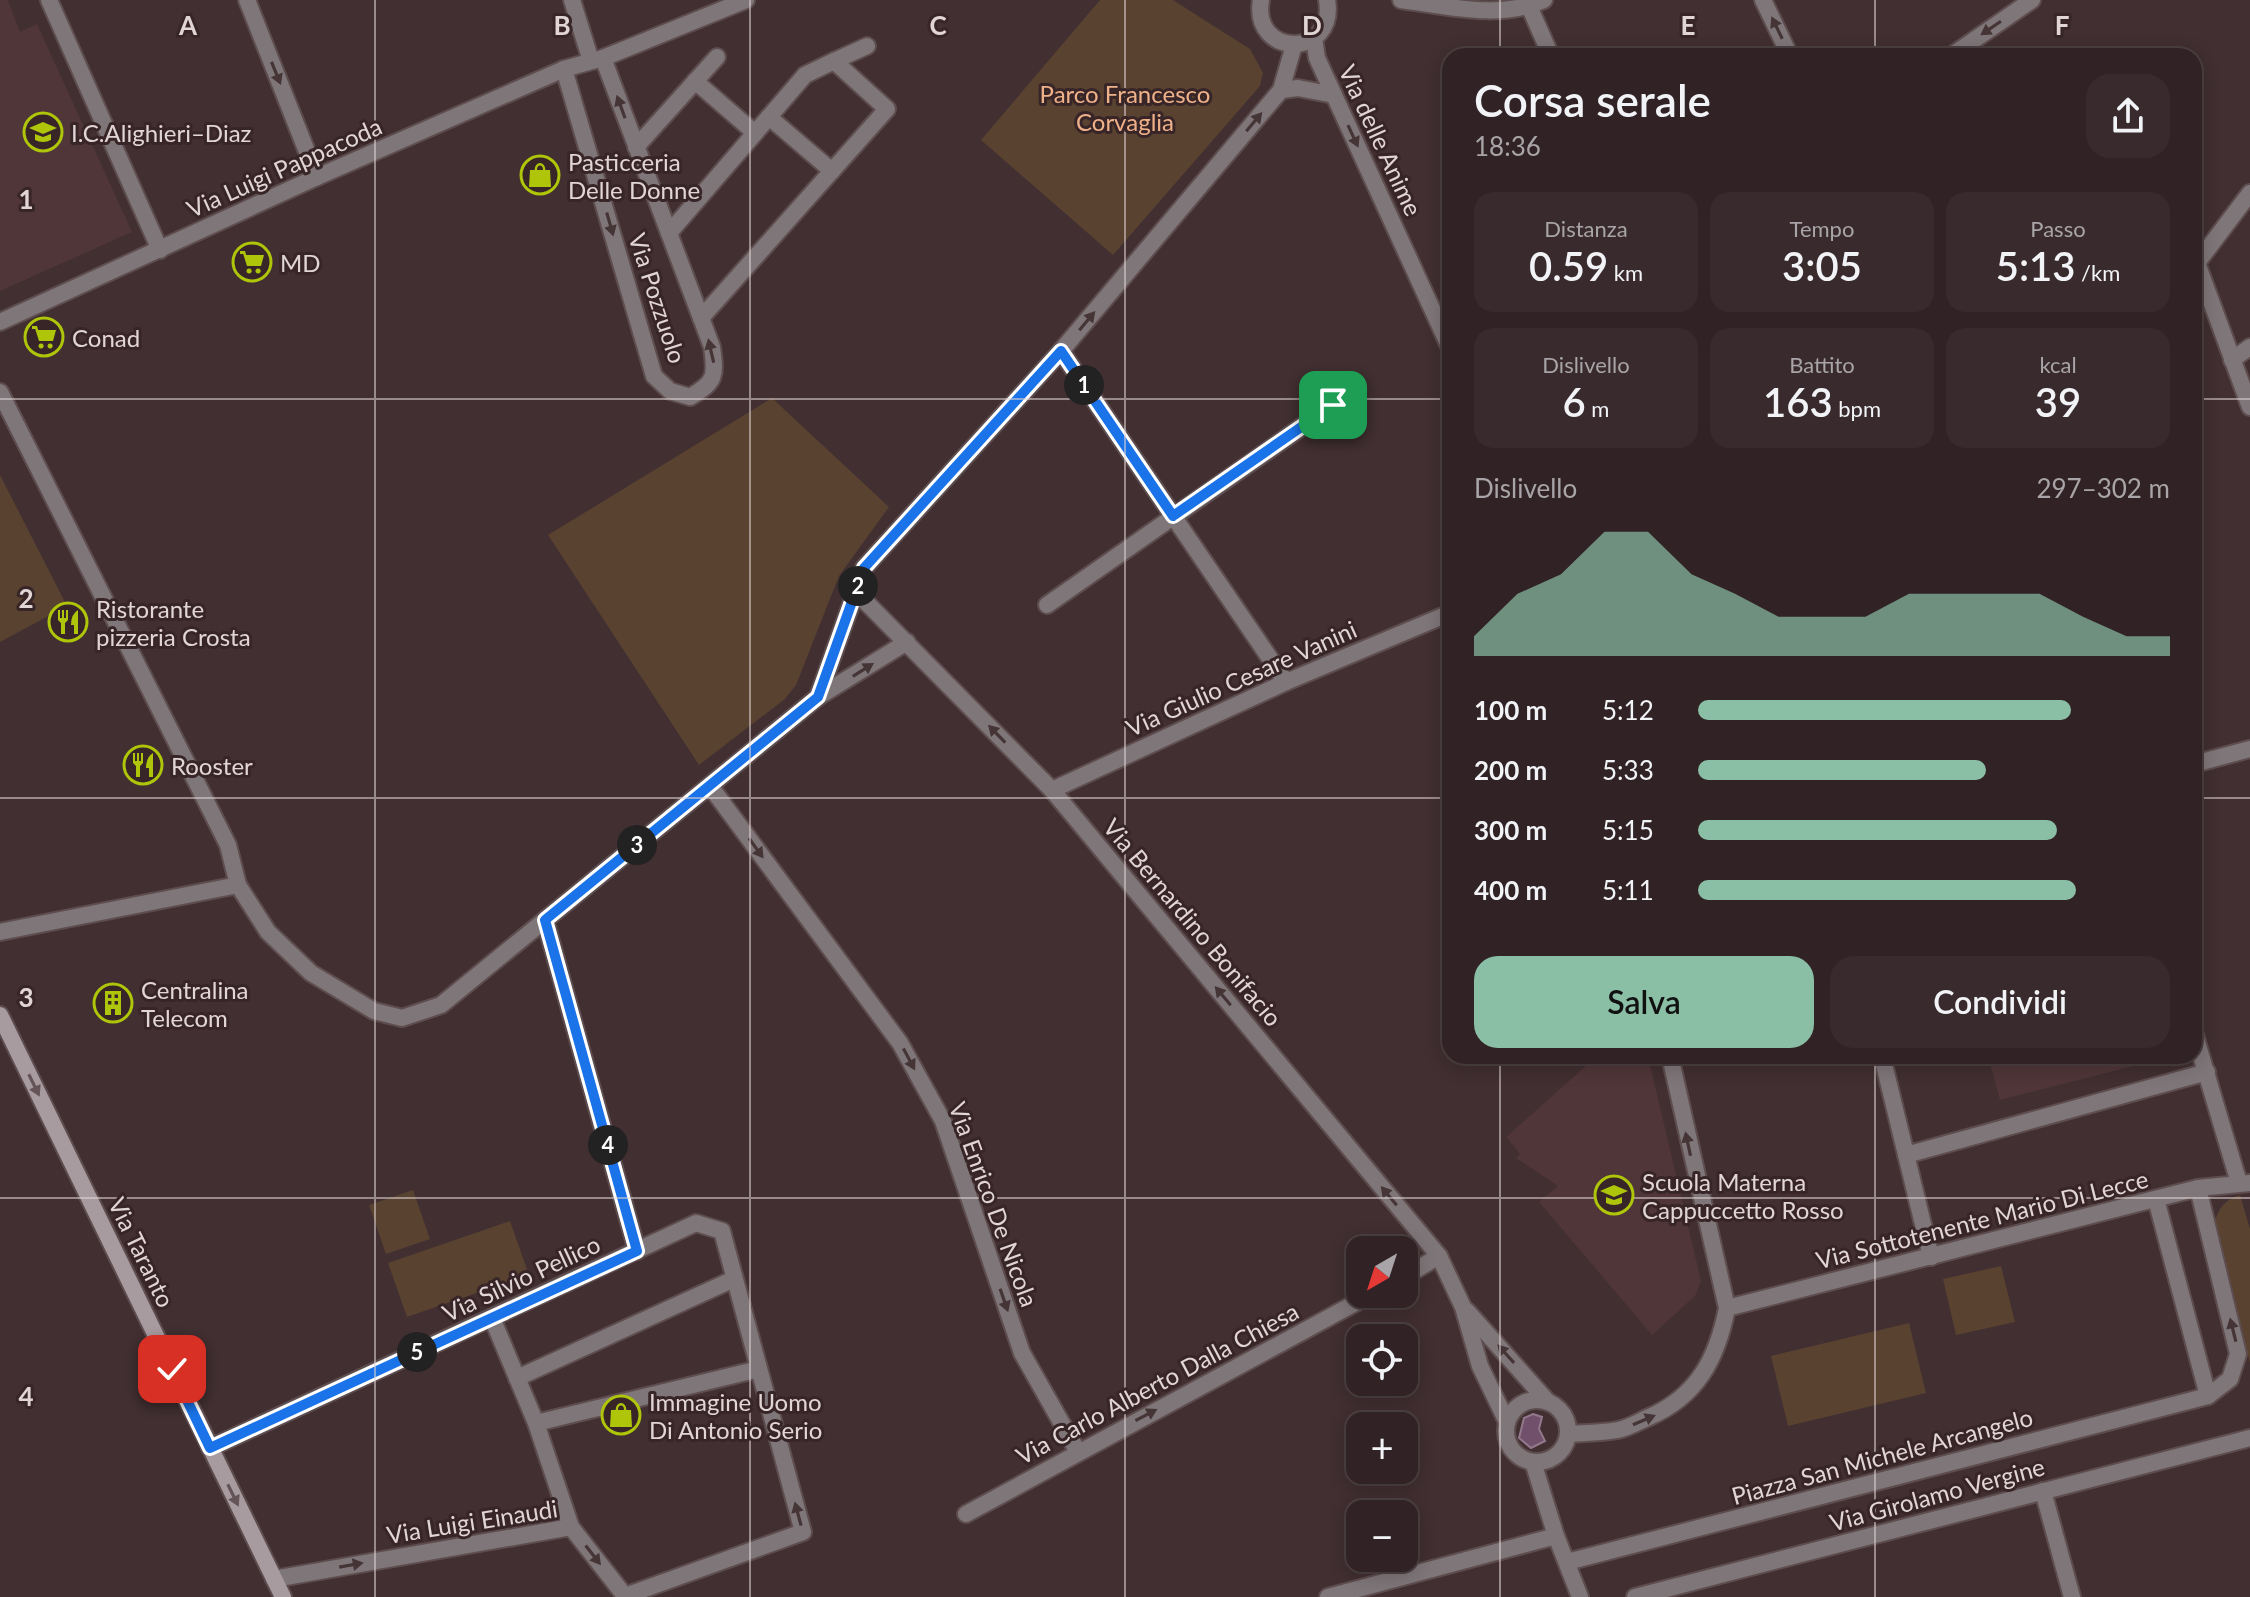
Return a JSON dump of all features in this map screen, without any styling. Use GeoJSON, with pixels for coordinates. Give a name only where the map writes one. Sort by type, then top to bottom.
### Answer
{"type":"FeatureCollection","features":[{"type":"Feature","properties":{"kind":"main road","name":"Via Taranto"},"geometry":{"type":"LineString","coordinates":[[0,1015],[283,1597]]}},
{"type":"Feature","properties":{"kind":"street"},"geometry":{"type":"LineString","coordinates":[[49,0],[160,250]]}},
{"type":"Feature","properties":{"kind":"street"},"geometry":{"type":"LineString","coordinates":[[247,0],[317,177]]}},
{"type":"Feature","properties":{"kind":"street","name":"Via Pozzuolo"},"geometry":{"type":"LineString","coordinates":[[564,69],[654,376],[670,391],[690,397],[707,388],[716,373],[712,347],[636,147],[572,0]]}},
{"type":"Feature","properties":{"kind":"street","name":"Via Luigi Pappacoda"},"geometry":{"type":"LineString","coordinates":[[0,322],[317,177],[564,69],[746,0]]}},
{"type":"Feature","properties":{"kind":"street"},"geometry":{"type":"LineString","coordinates":[[1257,4],[1262,22],[1274,38],[1294,45],[1314,38],[1327,21],[1327,0]]}},
{"type":"Feature","properties":{"kind":"street"},"geometry":{"type":"LineString","coordinates":[[1401,0],[1495,11],[1536,3],[1549,48]]}},
{"type":"Feature","properties":{"kind":"street"},"geometry":{"type":"LineString","coordinates":[[1763,0],[1786,48]]}},
{"type":"Feature","properties":{"kind":"street"},"geometry":{"type":"LineString","coordinates":[[1963,48],[2032,0]]}},
{"type":"Feature","properties":{"kind":"street","name":"Via delle Anime"},"geometry":{"type":"LineString","coordinates":[[1314,38],[1317,58],[1442,331]]}},
{"type":"Feature","properties":{"kind":"street"},"geometry":{"type":"LineString","coordinates":[[818,697],[864,568],[1061,351],[1281,90],[1294,45]]}},
{"type":"Feature","properties":{"kind":"street"},"geometry":{"type":"LineString","coordinates":[[669,233],[805,75],[867,46]]}},
{"type":"Feature","properties":{"kind":"street"},"geometry":{"type":"LineString","coordinates":[[636,147],[717,57]]}},
{"type":"Feature","properties":{"kind":"street"},"geometry":{"type":"LineString","coordinates":[[701,318],[887,109],[834,61]]}},
{"type":"Feature","properties":{"kind":"street"},"geometry":{"type":"LineString","coordinates":[[695,81],[755,133]]}},
{"type":"Feature","properties":{"kind":"street"},"geometry":{"type":"LineString","coordinates":[[1281,90],[1298,88],[1334,95]]}},
{"type":"Feature","properties":{"kind":"street"},"geometry":{"type":"LineString","coordinates":[[769,117],[832,171]]}},
{"type":"Feature","properties":{"kind":"street"},"geometry":{"type":"LineString","coordinates":[[2202,256],[2250,193]]}},
{"type":"Feature","properties":{"kind":"street"},"geometry":{"type":"LineString","coordinates":[[2202,277],[2250,407]]}},
{"type":"Feature","properties":{"kind":"street"},"geometry":{"type":"LineString","coordinates":[[2232,360],[2250,347]]}},
{"type":"Feature","properties":{"kind":"street"},"geometry":{"type":"LineString","coordinates":[[1061,351],[1286,682]]}},
{"type":"Feature","properties":{"kind":"street"},"geometry":{"type":"LineString","coordinates":[[0,392],[228,845],[238,885],[268,932],[311,973],[374,1011],[402,1018],[441,1005],[818,697],[907,642]]}},
{"type":"Feature","properties":{"kind":"street"},"geometry":{"type":"LineString","coordinates":[[1047,605],[1333,405]]}},
{"type":"Feature","properties":{"kind":"street","name":"Via Bernardino Bonifacio"},"geometry":{"type":"LineString","coordinates":[[856,592],[1052,790],[1439,1256],[1463,1307],[1480,1366],[1507,1422],[1507,1440],[1518,1456],[1533,1462],[1556,1536],[1580,1597]]}},
{"type":"Feature","properties":{"kind":"street","name":"Via Giulio Cesare Vanini"},"geometry":{"type":"LineString","coordinates":[[1052,790],[1286,682],[1442,616]]}},
{"type":"Feature","properties":{"kind":"street"},"geometry":{"type":"LineString","coordinates":[[2202,762],[2250,749]]}},
{"type":"Feature","properties":{"kind":"street","name":"Via Enrico De Nicola"},"geometry":{"type":"LineString","coordinates":[[710,786],[900,1043],[943,1121],[1022,1353],[1078,1452]]}},
{"type":"Feature","properties":{"kind":"street"},"geometry":{"type":"LineString","coordinates":[[0,932],[238,885]]}},
{"type":"Feature","properties":{"kind":"street"},"geometry":{"type":"LineString","coordinates":[[545,920],[637,1251]]}},
{"type":"Feature","properties":{"kind":"street"},"geometry":{"type":"LineString","coordinates":[[2202,1057],[2245,1183]]}},
{"type":"Feature","properties":{"kind":"street"},"geometry":{"type":"LineString","coordinates":[[1533,1462],[1550,1460],[1563,1449],[1569,1434],[1621,1430],[1659,1413],[1687,1395],[1707,1368],[1721,1341],[1727,1308],[1672,1064]]}},
{"type":"Feature","properties":{"kind":"street"},"geometry":{"type":"LineString","coordinates":[[1884,1064],[1931,1257]]}},
{"type":"Feature","properties":{"kind":"street"},"geometry":{"type":"LineString","coordinates":[[1906,1155],[2207,1072]]}},
{"type":"Feature","properties":{"kind":"street","name":"Via Sottotenente Mario Di Lecce"},"geometry":{"type":"LineString","coordinates":[[1727,1308],[2198,1188],[2245,1183]]}},
{"type":"Feature","properties":{"kind":"street"},"geometry":{"type":"LineString","coordinates":[[2156,1199],[2208,1396],[2230,1379],[2238,1354],[2198,1188]]}},
{"type":"Feature","properties":{"kind":"street","name":"Via Silvio Pellico"},"geometry":{"type":"LineString","coordinates":[[210,1448],[696,1223],[722,1231]]}},
{"type":"Feature","properties":{"kind":"street","name":"Via Luigi Einaudi"},"geometry":{"type":"LineString","coordinates":[[274,1579],[571,1527],[625,1596],[803,1532],[722,1231]]}},
{"type":"Feature","properties":{"kind":"street"},"geometry":{"type":"LineString","coordinates":[[1418,1269],[1439,1256]]}},
{"type":"Feature","properties":{"kind":"street"},"geometry":{"type":"LineString","coordinates":[[517,1378],[734,1279]]}},
{"type":"Feature","properties":{"kind":"street","name":"Via Bernardino Bonifacio"},"geometry":{"type":"LineString","coordinates":[[1463,1307],[1548,1402],[1559,1409],[1567,1420],[1569,1434]]}},
{"type":"Feature","properties":{"kind":"street","name":"Via Carlo Alberto Dalla Chiesa"},"geometry":{"type":"LineString","coordinates":[[966,1514],[1346,1308]]}},
{"type":"Feature","properties":{"kind":"street"},"geometry":{"type":"LineString","coordinates":[[492,1318],[536,1423],[571,1527]]}},
{"type":"Feature","properties":{"kind":"street"},"geometry":{"type":"LineString","coordinates":[[536,1423],[759,1369]]}},
{"type":"Feature","properties":{"kind":"street","name":"Piazza San Michele Arcangelo"},"geometry":{"type":"LineString","coordinates":[[1567,1562],[2208,1396]]}},
{"type":"Feature","properties":{"kind":"street"},"geometry":{"type":"LineString","coordinates":[[1507,1422],[1516,1408],[1531,1400],[1548,1402]]}},
{"type":"Feature","properties":{"kind":"street","name":"Via Girolamo Vergine"},"geometry":{"type":"LineString","coordinates":[[1635,1597],[2250,1438]]}},
{"type":"Feature","properties":{"kind":"street"},"geometry":{"type":"LineString","coordinates":[[2043,1491],[2072,1597]]}},
{"type":"Feature","properties":{"kind":"street"},"geometry":{"type":"LineString","coordinates":[[1328,1597],[1556,1536]]}},
{"type":"Feature","properties":{"kind":"shaded area","name":"I.C.Alighieri–Diaz"},"geometry":{"type":"Polygon","coordinates":[[[0,0],[8,0],[20,32],[37,24],[132,232],[0,291],[0,0]]]}},
{"type":"Feature","properties":{"kind":"shaded area","name":"Scuola Materna Cappuccetto Rosso"},"geometry":{"type":"Polygon","coordinates":[[[1588,1064],[1650,1064],[1701,1281],[1695,1296],[1652,1335],[1539,1202],[1558,1186],[1516,1158],[1520,1154],[1506,1137],[1588,1064]]]}},
{"type":"Feature","properties":{"kind":"shaded area"},"geometry":{"type":"Polygon","coordinates":[[[1990,1064],[2141,1064],[2000,1100],[1990,1064]]]}},
{"type":"Feature","properties":{"kind":"shaded area"},"geometry":{"type":"Polygon","coordinates":[[[1533,1414],[1542,1417],[1539,1429],[1545,1441],[1531,1448],[1519,1438],[1524,1418],[1533,1414]]]}},
{"type":"Feature","properties":{"kind":"green space","name":"Parco Francesco Corvaglia"},"geometry":{"type":"Polygon","coordinates":[[[1100,0],[1173,0],[1250,49],[1263,73],[1260,86],[1113,255],[981,140],[1100,0]]]}},
{"type":"Feature","properties":{"kind":"green space"},"geometry":{"type":"Polygon","coordinates":[[[772,398],[889,507],[839,576],[796,685],[785,699],[699,765],[548,535],[772,398]]]}},
{"type":"Feature","properties":{"kind":"green space"},"geometry":{"type":"Polygon","coordinates":[[[0,475],[67,606],[0,642],[0,475]]]}},
{"type":"Feature","properties":{"kind":"green space"},"geometry":{"type":"Polygon","coordinates":[[[413,1190],[430,1239],[386,1254],[369,1205],[413,1190]]]}},
{"type":"Feature","properties":{"kind":"green space"},"geometry":{"type":"Polygon","coordinates":[[[2240,1195],[2250,1229],[2250,1363],[2214,1224],[2222,1206],[2240,1195]]]}},
{"type":"Feature","properties":{"kind":"green space"},"geometry":{"type":"Polygon","coordinates":[[[510,1221],[529,1275],[407,1317],[388,1263],[510,1221]]]}},
{"type":"Feature","properties":{"kind":"green space"},"geometry":{"type":"Polygon","coordinates":[[[2001,1266],[2015,1322],[1956,1335],[1943,1279],[2001,1266]]]}},
{"type":"Feature","properties":{"kind":"green space"},"geometry":{"type":"Polygon","coordinates":[[[1909,1323],[1926,1393],[1788,1426],[1771,1356],[1909,1323]]]}},
{"type":"Feature","properties":{"kind":"place","name":"I.C.Alighieri–Diaz"},"geometry":{"type":"Point","coordinates":[43,132]}},
{"type":"Feature","properties":{"kind":"place","name":"Pasticceria Delle Donne"},"geometry":{"type":"Point","coordinates":[540,175]}},
{"type":"Feature","properties":{"kind":"place","name":"MD"},"geometry":{"type":"Point","coordinates":[252,262]}},
{"type":"Feature","properties":{"kind":"place","name":"Conad"},"geometry":{"type":"Point","coordinates":[44,337]}},
{"type":"Feature","properties":{"kind":"place","name":"Ristorante pizzeria Crosta"},"geometry":{"type":"Point","coordinates":[68,622]}},
{"type":"Feature","properties":{"kind":"place","name":"Rooster"},"geometry":{"type":"Point","coordinates":[143,765]}},
{"type":"Feature","properties":{"kind":"place","name":"Centralina Telecom"},"geometry":{"type":"Point","coordinates":[113,1003]}},
{"type":"Feature","properties":{"kind":"place","name":"Scuola Materna Cappuccetto Rosso"},"geometry":{"type":"Point","coordinates":[1614,1195]}},
{"type":"Feature","properties":{"kind":"place","name":"Immagine Uomo Di Antonio Serio"},"geometry":{"type":"Point","coordinates":[621,1415]}},
{"type":"Feature","properties":{"kind":"route"},"geometry":{"type":"LineString","coordinates":[[172,1369],[210,1448],[637,1251],[545,920],[818,697],[864,568],[1061,351],[1173,516],[1333,405]]}}]}
